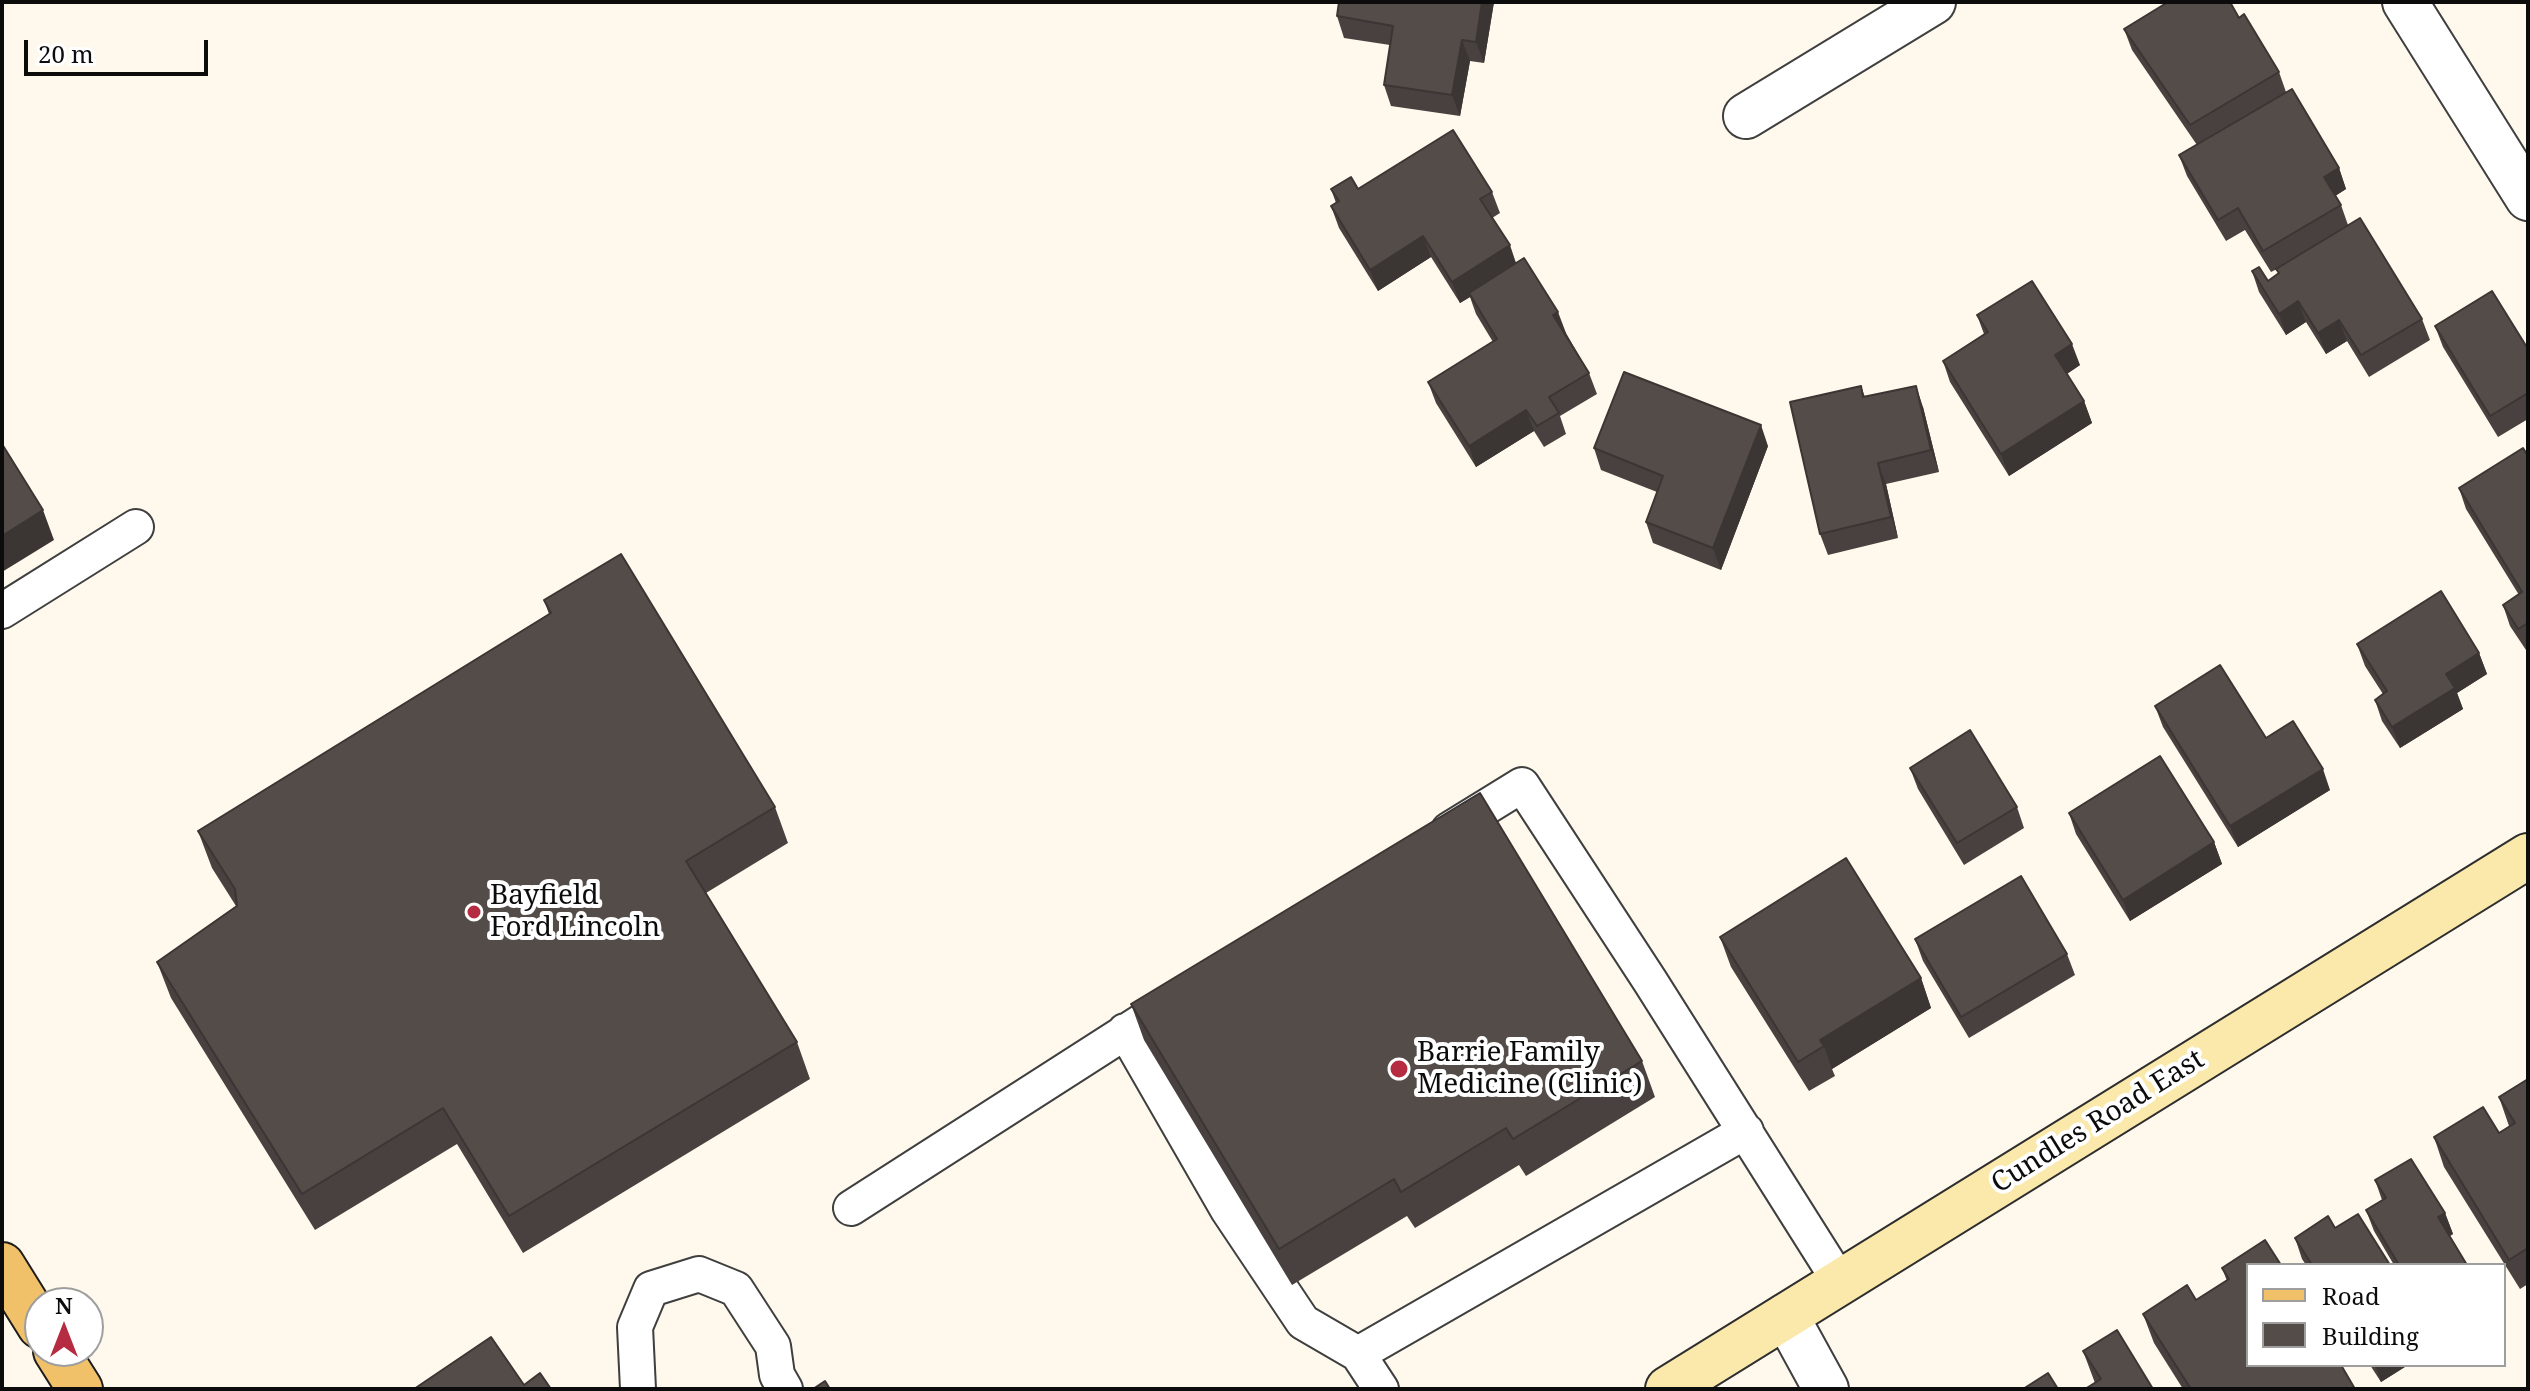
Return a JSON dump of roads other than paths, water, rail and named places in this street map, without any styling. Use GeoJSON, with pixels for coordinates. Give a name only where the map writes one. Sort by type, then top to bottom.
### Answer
{"type":"FeatureCollection","features":[{"type":"Feature","properties":{"kind":"main road","name":"Cundles Road East"},"geometry":{"type":"LineString","coordinates":[[1668,1389],[2528,856]]}},
{"type":"Feature","properties":{"kind":"main road"},"geometry":{"type":"LineString","coordinates":[[2,1265],[24,1300]]}},
{"type":"Feature","properties":{"kind":"main road"},"geometry":{"type":"LineString","coordinates":[[66,1367],[80,1389]]}},
{"type":"Feature","properties":{"kind":"street"},"geometry":{"type":"LineString","coordinates":[[1746,116],[1933,2]]}},
{"type":"Feature","properties":{"kind":"street"},"geometry":{"type":"LineString","coordinates":[[2405,2],[2528,198]]}},
{"type":"Feature","properties":{"kind":"street"},"geometry":{"type":"LineString","coordinates":[[1786,1316],[1826,1389]]}},
{"type":"Feature","properties":{"kind":"lane"},"geometry":{"type":"LineString","coordinates":[[2,611],[136,527]]}},
{"type":"Feature","properties":{"kind":"lane"},"geometry":{"type":"LineString","coordinates":[[1416,850],[1522,785],[1840,1282]]}},
{"type":"Feature","properties":{"kind":"lane"},"geometry":{"type":"LineString","coordinates":[[851,1208],[1205,981]]}},
{"type":"Feature","properties":{"kind":"lane"},"geometry":{"type":"LineString","coordinates":[[1125,1031],[1228,1210],[1303,1322],[1358,1354],[1381,1389]]}},
{"type":"Feature","properties":{"kind":"lane"},"geometry":{"type":"LineString","coordinates":[[1358,1354],[1746,1131]]}},
{"type":"Feature","properties":{"kind":"lane"},"geometry":{"type":"LineString","coordinates":[[638,1389],[635,1327],[651,1289],[699,1274],[736,1289],[773,1346],[779,1384]]}},
{"type":"Feature","properties":{"kind":"place","name":"Bayfield Ford Lincoln"},"geometry":{"type":"Point","coordinates":[474,912]}},
{"type":"Feature","properties":{"kind":"place","name":"Barrie Family Medicine (Clinic)"},"geometry":{"type":"Point","coordinates":[1399,1069]}}]}
